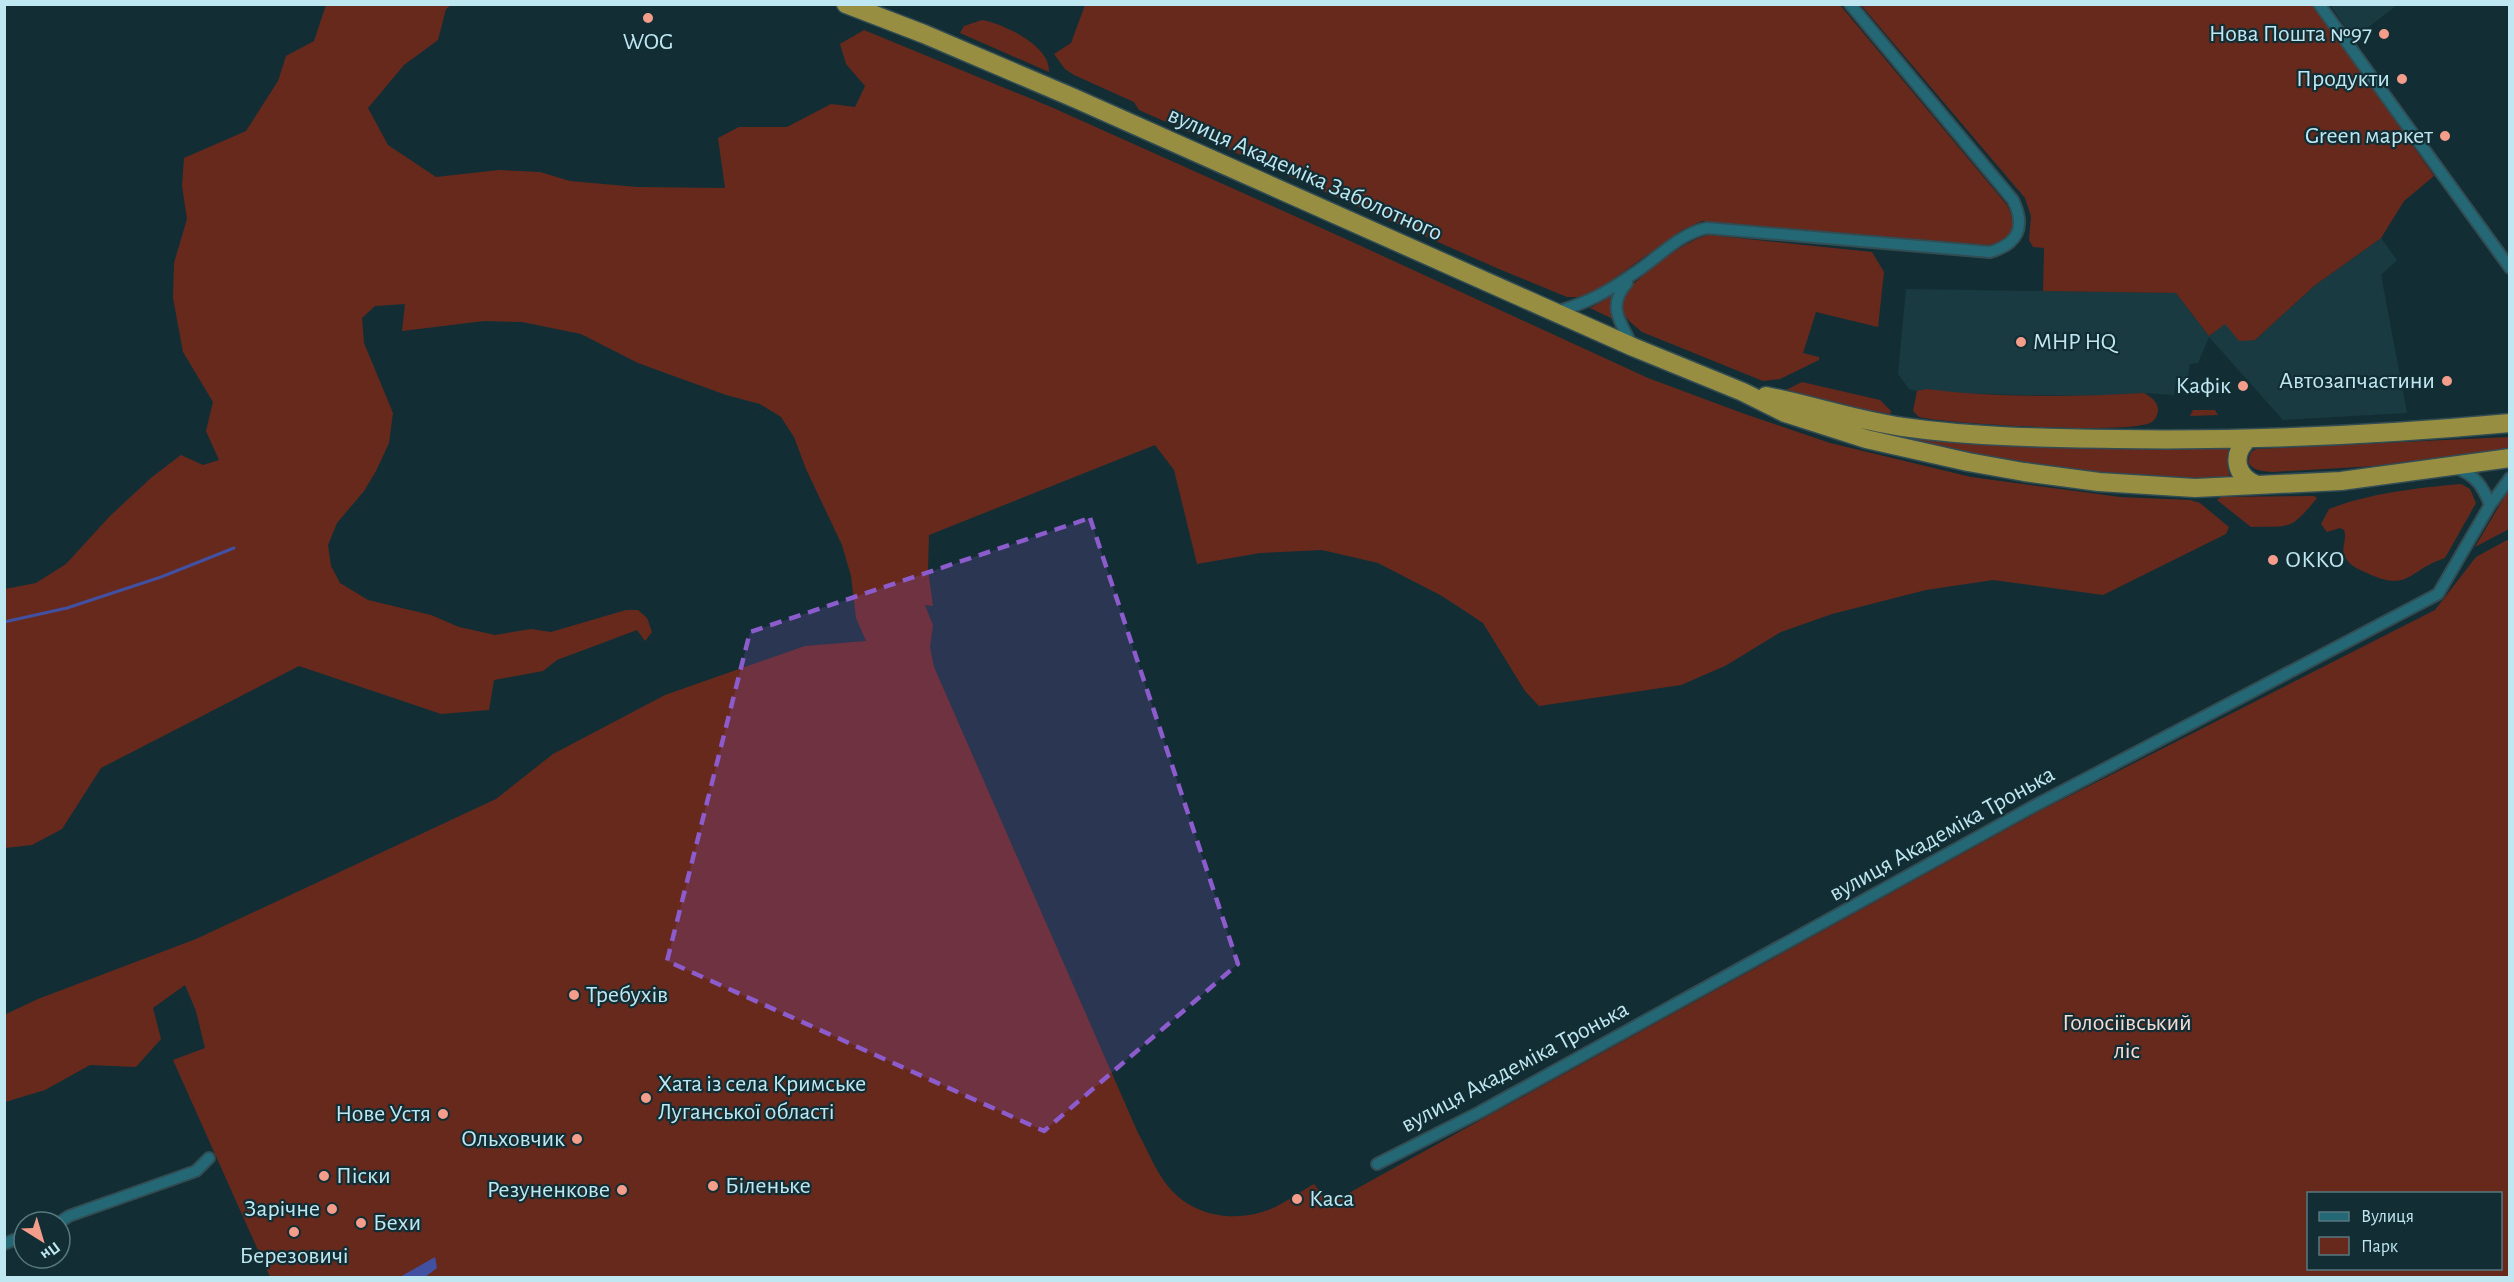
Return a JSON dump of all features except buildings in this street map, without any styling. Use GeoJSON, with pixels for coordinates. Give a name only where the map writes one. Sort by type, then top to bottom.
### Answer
{"type":"FeatureCollection","features":[{"type":"Feature","properties":{"kind":"highway","name":"вулиця Академіка Заболотного"},"geometry":{"type":"LineString","coordinates":[[846,4],[924,34],[1085,103],[1555,312],[1743,392],[1785,413],[1823,427],[1968,462],[2099,482],[2195,488],[2341,481],[2510,458]]}},
{"type":"Feature","properties":{"kind":"highway","name":"вулиця Академіка Заболотного"},"geometry":{"type":"LineString","coordinates":[[1743,392],[1783,399],[1867,421],[1965,434],[2027,438],[2248,439],[2442,429],[2510,423]]}},
{"type":"Feature","properties":{"kind":"highway"},"geometry":{"type":"LineString","coordinates":[[2248,439],[2241,446],[2237,455],[2237,465],[2241,474],[2248,481],[2257,485]]}},
{"type":"Feature","properties":{"kind":"street"},"geometry":{"type":"LineString","coordinates":[[1555,312],[1591,301],[1635,273],[1685,236],[1707,228],[1990,252],[2005,248],[2015,238],[2019,226],[2019,213],[2013,200],[1850,4]]}},
{"type":"Feature","properties":{"kind":"street"},"geometry":{"type":"LineString","coordinates":[[2319,4],[2510,267]]}},
{"type":"Feature","properties":{"kind":"street"},"geometry":{"type":"LineString","coordinates":[[1633,346],[1619,320],[1616,300],[1619,291],[1635,273]]}},
{"type":"Feature","properties":{"kind":"street"},"geometry":{"type":"LineString","coordinates":[[2453,467],[2469,473],[2478,481],[2486,492],[2490,505]]}},
{"type":"Feature","properties":{"kind":"street","name":"вулиця Академіка Тронька"},"geometry":{"type":"LineString","coordinates":[[1377,1164],[1490,1107],[2036,805],[2438,594],[2490,505],[2510,478]]}},
{"type":"Feature","properties":{"kind":"street"},"geometry":{"type":"LineString","coordinates":[[72,1215],[196,1171],[209,1158]]}},
{"type":"Feature","properties":{"kind":"highlighted area"},"geometry":{"type":"Polygon","coordinates":[[[1090,518],[1238,964],[1044,1131],[667,961],[750,632],[1090,518]]]}},
{"type":"Feature","properties":{"kind":"shaded area"},"geometry":{"type":"Polygon","coordinates":[[[2330,5],[2397,5],[2353,39],[2330,5]]]}},
{"type":"Feature","properties":{"kind":"shaded area"},"geometry":{"type":"Polygon","coordinates":[[[2381,238],[2397,260],[2381,275],[2407,413],[2283,420],[2209,337],[2198,363],[2190,364],[2187,382],[2176,381],[2174,395],[2144,393],[2098,396],[2025,395],[1954,393],[1926,389],[1917,391],[1909,389],[1898,374],[1906,289],[2176,293],[2209,336],[2225,323],[2239,340],[2255,340],[2314,286],[2381,238]]]}},
{"type":"Feature","properties":{"kind":"green space","name":"Голосіївський ліс"},"geometry":{"type":"Polygon","coordinates":[[[326,5],[451,5],[446,9],[438,40],[404,65],[368,108],[388,145],[436,177],[499,170],[540,172],[570,181],[637,187],[725,188],[718,138],[739,127],[787,127],[831,104],[855,107],[865,86],[846,64],[840,44],[864,30],[1051,107],[1648,378],[1742,413],[1830,443],[1971,477],[2120,497],[2190,500],[2200,503],[2229,527],[2226,534],[2103,595],[1993,580],[1926,590],[1832,614],[1781,632],[1725,666],[1681,685],[1539,706],[1525,691],[1483,623],[1442,596],[1378,563],[1322,550],[1260,553],[1197,564],[1174,470],[1155,445],[929,535],[928,570],[933,606],[925,605],[933,625],[930,647],[934,667],[1138,1133],[1160,1176],[1173,1192],[1195,1208],[1208,1213],[1235,1216],[1262,1212],[1314,1184],[1329,1204],[2038,812],[2435,610],[2476,557],[2509,539],[2509,1277],[270,1277],[173,1060],[205,1048],[196,1011],[185,985],[153,1008],[161,1039],[136,1067],[90,1065],[45,1090],[5,1102],[4,1015],[38,999],[196,939],[496,799],[553,754],[665,695],[805,646],[866,641],[856,618],[851,576],[842,545],[806,469],[794,437],[781,417],[760,404],[726,395],[638,363],[581,334],[522,322],[484,321],[402,331],[405,304],[375,306],[362,318],[364,343],[393,413],[389,443],[376,471],[364,491],[337,523],[328,545],[331,566],[340,583],[368,600],[431,615],[459,627],[495,635],[531,629],[551,632],[626,610],[638,610],[647,618],[652,632],[645,641],[637,630],[557,660],[543,671],[494,680],[489,710],[441,714],[299,666],[101,768],[62,829],[32,845],[5,848],[5,589],[36,583],[66,564],[110,516],[152,477],[181,455],[203,465],[219,460],[206,431],[213,402],[183,352],[173,298],[174,263],[187,219],[182,186],[184,158],[246,131],[278,81],[286,56],[314,41],[326,5]]]}},
{"type":"Feature","properties":{"kind":"green space"},"geometry":{"type":"Polygon","coordinates":[[[1085,5],[1840,5],[2007,205],[2012,220],[2011,231],[2003,240],[1988,245],[1702,221],[1682,230],[1595,292],[1578,297],[1567,297],[1139,110],[1134,102],[1074,75],[1065,69],[1054,54],[1071,43],[1085,5]]]}},
{"type":"Feature","properties":{"kind":"green space"},"geometry":{"type":"Polygon","coordinates":[[[1861,5],[2314,5],[2434,176],[2404,201],[2381,238],[2314,286],[2255,340],[2239,341],[2225,324],[2209,336],[2176,293],[2043,291],[2044,248],[2033,247],[2029,240],[2031,216],[2025,198],[1861,5]]]}},
{"type":"Feature","properties":{"kind":"green space"},"geometry":{"type":"Polygon","coordinates":[[[982,20],[1013,31],[1034,45],[1048,62],[1049,72],[960,33],[964,26],[982,20]]]}},
{"type":"Feature","properties":{"kind":"green space"},"geometry":{"type":"Polygon","coordinates":[[[1709,235],[1872,252],[1884,272],[1878,327],[1816,312],[1803,353],[1819,357],[1819,360],[1780,379],[1763,381],[1642,332],[1624,314],[1620,298],[1662,261],[1687,244],[1709,235]]]}},
{"type":"Feature","properties":{"kind":"green space"},"geometry":{"type":"Polygon","coordinates":[[[1612,296],[1613,319],[1590,308],[1612,296]]]}},
{"type":"Feature","properties":{"kind":"green space"},"geometry":{"type":"Polygon","coordinates":[[[1802,382],[1880,400],[1891,411],[1890,414],[1786,390],[1802,382]]]}},
{"type":"Feature","properties":{"kind":"green space"},"geometry":{"type":"Polygon","coordinates":[[[1926,389],[2035,396],[2144,393],[2155,402],[2158,412],[2152,422],[2138,426],[2112,428],[1965,423],[1919,417],[1913,411],[1917,391],[1926,389]]]}},
{"type":"Feature","properties":{"kind":"green space"},"geometry":{"type":"Polygon","coordinates":[[[2193,410],[2215,410],[2218,415],[2190,416],[2193,410]]]}},
{"type":"Feature","properties":{"kind":"green space"},"geometry":{"type":"Polygon","coordinates":[[[1833,421],[1972,443],[2229,448],[2227,464],[2231,482],[2094,473],[2012,463],[1944,450],[1833,421]]]}},
{"type":"Feature","properties":{"kind":"green space"},"geometry":{"type":"Polygon","coordinates":[[[2509,437],[2509,449],[2391,465],[2272,472],[2255,469],[2248,462],[2251,452],[2256,449],[2509,437]]]}},
{"type":"Feature","properties":{"kind":"green space"},"geometry":{"type":"Polygon","coordinates":[[[2461,484],[2470,489],[2476,503],[2445,558],[2408,578],[2392,581],[2360,570],[2347,560],[2344,554],[2344,530],[2340,528],[2327,532],[2321,524],[2329,509],[2345,503],[2394,492],[2461,484]]]}},
{"type":"Feature","properties":{"kind":"green space"},"geometry":{"type":"Polygon","coordinates":[[[2509,489],[2509,529],[2475,547],[2509,489]]]}},
{"type":"Feature","properties":{"kind":"green space"},"geometry":{"type":"Polygon","coordinates":[[[2314,496],[2317,498],[2295,521],[2274,527],[2251,527],[2217,500],[2221,497],[2314,496]]]}},
{"type":"Feature","properties":{"kind":"water"},"geometry":{"type":"Polygon","coordinates":[[[435,1257],[437,1268],[425,1277],[400,1277],[435,1257]]]}},
{"type":"Feature","properties":{"kind":"waterway"},"geometry":{"type":"LineString","coordinates":[[4,622],[67,608],[161,577],[234,548]]}},
{"type":"Feature","properties":{"kind":"place","name":"WOG"},"geometry":{"type":"Point","coordinates":[648,18]}},
{"type":"Feature","properties":{"kind":"place","name":"Нова Пошта №97"},"geometry":{"type":"Point","coordinates":[2384,34]}},
{"type":"Feature","properties":{"kind":"place","name":"Продукти"},"geometry":{"type":"Point","coordinates":[2402,79]}},
{"type":"Feature","properties":{"kind":"place","name":"Green маркет"},"geometry":{"type":"Point","coordinates":[2445,136]}},
{"type":"Feature","properties":{"kind":"place","name":"MHP HQ"},"geometry":{"type":"Point","coordinates":[2021,342]}},
{"type":"Feature","properties":{"kind":"place","name":"Автозапчастини"},"geometry":{"type":"Point","coordinates":[2447,381]}},
{"type":"Feature","properties":{"kind":"place","name":"Кафік"},"geometry":{"type":"Point","coordinates":[2243,386]}},
{"type":"Feature","properties":{"kind":"place","name":"ОККО"},"geometry":{"type":"Point","coordinates":[2273,560]}},
{"type":"Feature","properties":{"kind":"place","name":"Требухів"},"geometry":{"type":"Point","coordinates":[574,995]}},
{"type":"Feature","properties":{"kind":"place","name":"Хата iз села Кримське Луганської області"},"geometry":{"type":"Point","coordinates":[646,1098]}},
{"type":"Feature","properties":{"kind":"place","name":"Нове Устя"},"geometry":{"type":"Point","coordinates":[443,1114]}},
{"type":"Feature","properties":{"kind":"place","name":"Ольховчик"},"geometry":{"type":"Point","coordinates":[577,1139]}},
{"type":"Feature","properties":{"kind":"place","name":"Піски"},"geometry":{"type":"Point","coordinates":[324,1176]}},
{"type":"Feature","properties":{"kind":"place","name":"Біленьке"},"geometry":{"type":"Point","coordinates":[713,1186]}},
{"type":"Feature","properties":{"kind":"place","name":"Резуненкове"},"geometry":{"type":"Point","coordinates":[622,1190]}},
{"type":"Feature","properties":{"kind":"place","name":"Каса"},"geometry":{"type":"Point","coordinates":[1297,1199]}},
{"type":"Feature","properties":{"kind":"place","name":"Зарічне"},"geometry":{"type":"Point","coordinates":[332,1209]}},
{"type":"Feature","properties":{"kind":"place","name":"Бехи"},"geometry":{"type":"Point","coordinates":[361,1223]}},
{"type":"Feature","properties":{"kind":"place","name":"Березовичі"},"geometry":{"type":"Point","coordinates":[294,1232]}}]}
